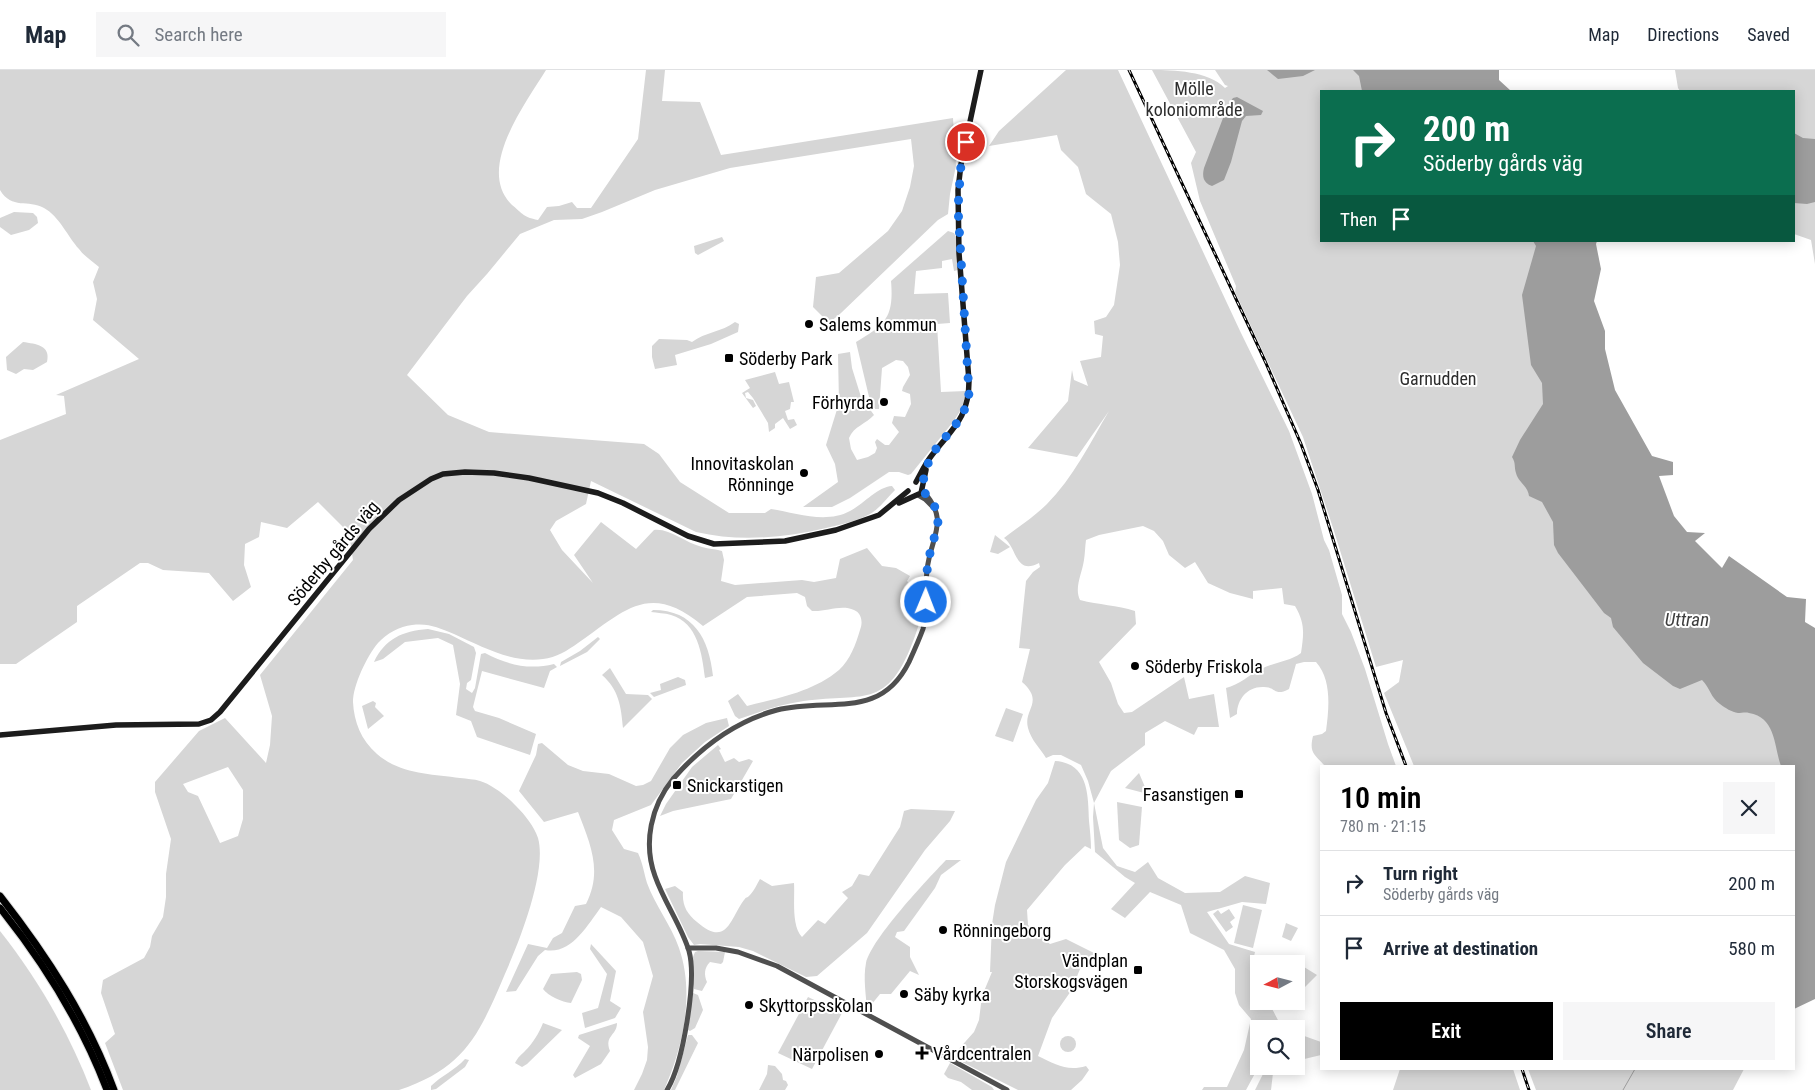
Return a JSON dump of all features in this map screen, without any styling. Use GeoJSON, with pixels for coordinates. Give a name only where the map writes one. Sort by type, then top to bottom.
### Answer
{"type":"FeatureCollection","features":[{"type":"Feature","properties":{"kind":"highway"},"geometry":{"type":"LineString","coordinates":[[0,896],[27,930],[70,996],[99,1053],[114,1090]]}},
{"type":"Feature","properties":{"kind":"highway"},"geometry":{"type":"LineString","coordinates":[[0,908],[40,961],[63,999],[89,1049],[107,1090]]}},
{"type":"Feature","properties":{"kind":"main road"},"geometry":{"type":"LineString","coordinates":[[908,491],[919,490],[932,454],[961,418],[968,402],[969,381],[959,253],[958,190],[961,164],[981,70]]}},
{"type":"Feature","properties":{"kind":"main road","name":"Söderby gårds väg"},"geometry":{"type":"LineString","coordinates":[[0,735],[116,725],[199,724],[211,720],[220,712],[280,640],[369,529],[399,500],[431,479],[443,474],[465,472],[494,473],[529,478],[598,493],[623,503],[688,536],[714,544],[770,543],[850,527],[879,515],[919,490],[911,484],[908,491],[888,509]]}},
{"type":"Feature","properties":{"kind":"street"},"geometry":{"type":"LineString","coordinates":[[667,1090],[678,1064],[690,994],[690,954],[654,874],[649,844],[654,813],[672,780],[686,765],[710,744],[742,723],[760,715],[787,708],[867,701],[889,689],[904,671],[922,631],[925,617],[929,555],[938,523],[937,512],[919,490]]}},
{"type":"Feature","properties":{"kind":"street"},"geometry":{"type":"LineString","coordinates":[[688,948],[716,948],[747,954],[777,966],[1003,1089]]}},
{"type":"Feature","properties":{"kind":"green space"},"geometry":{"type":"Polygon","coordinates":[[[0,70],[546,70],[508,136],[501,155],[499,173],[502,190],[512,205],[526,216],[538,220],[547,207],[572,202],[577,208],[591,208],[638,139],[646,70],[665,70],[662,101],[700,102],[721,155],[953,118],[956,166],[948,214],[938,220],[829,323],[813,307],[816,277],[839,273],[888,231],[902,211],[910,187],[914,166],[911,139],[730,168],[655,190],[582,219],[554,220],[520,234],[467,296],[407,375],[448,415],[489,432],[644,444],[659,454],[680,482],[729,513],[765,513],[771,509],[811,516],[831,517],[850,511],[881,489],[892,486],[895,490],[877,509],[854,521],[794,534],[745,538],[696,532],[591,481],[586,504],[556,521],[550,530],[562,550],[593,583],[574,555],[601,522],[636,549],[654,530],[660,530],[672,533],[696,545],[722,551],[724,560],[721,581],[735,585],[802,580],[814,582],[836,578],[840,559],[867,548],[882,566],[896,568],[910,576],[907,581],[918,595],[922,607],[920,620],[905,661],[894,678],[883,688],[870,694],[791,703],[739,719],[735,716],[728,701],[738,694],[747,706],[807,689],[829,678],[839,670],[849,657],[857,641],[861,624],[859,613],[849,608],[812,611],[807,606],[805,597],[797,593],[747,597],[703,626],[684,612],[668,605],[653,603],[638,605],[624,611],[557,655],[531,660],[497,653],[429,625],[407,626],[394,631],[381,640],[374,649],[361,671],[355,687],[353,702],[355,717],[359,730],[371,749],[396,766],[427,774],[475,780],[489,785],[513,802],[532,825],[538,838],[540,851],[539,867],[526,921],[480,1027],[470,1043],[442,1070],[423,1081],[399,1090],[123,1090],[105,1043],[115,1034],[101,993],[103,980],[144,958],[150,947],[152,936],[163,917],[171,839],[155,792],[155,782],[199,731],[225,718],[266,763],[270,745],[272,716],[260,675],[353,560],[349,533],[318,502],[287,528],[261,522],[259,537],[245,544],[244,565],[251,587],[233,601],[209,573],[163,570],[148,563],[140,563],[77,606],[77,622],[16,664],[0,664],[0,440],[66,414],[64,396],[56,395],[139,359],[93,320],[97,299],[93,282],[99,267],[81,252],[59,221],[44,208],[38,205],[10,200],[0,190],[0,70]],[[228,767],[183,784],[188,792],[198,796],[220,843],[238,836],[243,819],[243,790],[228,767]]]}},
{"type":"Feature","properties":{"kind":"green space"},"geometry":{"type":"Polygon","coordinates":[[[1066,70],[1118,70],[1289,431],[1312,494],[1324,540],[1329,550],[1342,595],[1342,614],[1365,669],[1396,765],[1324,765],[1315,756],[1312,750],[1313,736],[1326,731],[1328,713],[1325,677],[1316,662],[1296,664],[1289,689],[1278,692],[1268,687],[1258,687],[1248,691],[1239,703],[1237,714],[1230,718],[1226,688],[1235,685],[1257,671],[1301,653],[1303,628],[1301,618],[1295,606],[1284,604],[1282,588],[1253,591],[1253,599],[1230,593],[1208,583],[1195,562],[1185,568],[1169,555],[1163,541],[1154,531],[1143,526],[1099,535],[1086,540],[1078,586],[1080,600],[1135,611],[1136,624],[1099,662],[1111,683],[1118,704],[1124,713],[1132,712],[1184,677],[1189,699],[1214,694],[1219,727],[1198,727],[1194,735],[1165,721],[1145,733],[1145,745],[1111,771],[1094,803],[1081,765],[1061,755],[1053,755],[1046,758],[1031,736],[1027,721],[1033,700],[1029,689],[1022,682],[1030,649],[1019,648],[1026,581],[1040,567],[1039,563],[1025,566],[1021,563],[1004,538],[1037,513],[1056,494],[1081,460],[1109,411],[1077,457],[1028,448],[1068,401],[1072,370],[1074,380],[1088,386],[1080,361],[1101,357],[1103,336],[1095,334],[1094,321],[1106,317],[1114,305],[1120,265],[1118,242],[1111,214],[1086,194],[1078,167],[1061,150],[1057,135],[989,146],[999,131],[1066,70]]]}},
{"type":"Feature","properties":{"kind":"green space","name":"Garnudden"},"geometry":{"type":"Polygon","coordinates":[[[1152,70],[1180,71],[1200,75],[1218,82],[1225,88],[1228,86],[1225,85],[1215,70],[1432,70],[1491,90],[1320,90],[1320,242],[1566,242],[1610,513],[1748,636],[1794,765],[1414,765],[1384,693],[1399,682],[1403,660],[1376,667],[1303,437],[1235,292],[1236,286],[1200,201],[1191,163],[1196,152],[1152,70]]]}},
{"type":"Feature","properties":{"kind":"green space"},"geometry":{"type":"Polygon","coordinates":[[[1675,70],[1815,70],[1815,264],[1811,240],[1795,234],[1795,90],[1679,90],[1675,70]]]}},
{"type":"Feature","properties":{"kind":"green space"},"geometry":{"type":"Polygon","coordinates":[[[14,212],[33,213],[37,217],[38,223],[29,230],[11,235],[0,227],[0,218],[14,212]]]}},
{"type":"Feature","properties":{"kind":"green space"},"geometry":{"type":"Polygon","coordinates":[[[948,231],[954,233],[957,239],[958,270],[954,271],[952,259],[942,261],[942,268],[916,271],[914,294],[948,293],[950,323],[937,324],[941,392],[966,391],[962,408],[911,474],[889,472],[850,498],[832,507],[803,507],[838,482],[835,464],[826,445],[839,403],[838,354],[850,352],[852,368],[861,397],[874,415],[857,428],[849,438],[851,449],[857,460],[875,453],[877,448],[875,442],[877,439],[885,445],[889,445],[899,432],[892,423],[894,416],[905,417],[911,404],[910,394],[902,391],[910,375],[908,367],[903,361],[896,360],[882,368],[879,409],[875,409],[870,401],[856,342],[875,330],[886,318],[891,303],[891,281],[948,231]]]}},
{"type":"Feature","properties":{"kind":"green space"},"geometry":{"type":"Polygon","coordinates":[[[722,237],[724,241],[698,255],[695,253],[694,246],[722,237]]]}},
{"type":"Feature","properties":{"kind":"green space"},"geometry":{"type":"Polygon","coordinates":[[[735,322],[739,324],[738,332],[711,344],[675,355],[677,365],[655,369],[652,346],[659,339],[687,340],[692,342],[735,322]]]}},
{"type":"Feature","properties":{"kind":"green space"},"geometry":{"type":"Polygon","coordinates":[[[23,342],[41,346],[45,349],[48,356],[47,362],[33,370],[24,369],[16,374],[7,370],[6,357],[23,342]]]}},
{"type":"Feature","properties":{"kind":"green space"},"geometry":{"type":"Polygon","coordinates":[[[775,372],[779,384],[789,382],[794,402],[791,402],[790,409],[785,411],[788,420],[794,419],[797,425],[790,429],[783,418],[769,432],[768,423],[753,398],[748,392],[745,393],[746,398],[753,400],[756,406],[753,408],[742,393],[750,388],[745,380],[775,372]]]}},
{"type":"Feature","properties":{"kind":"green space"},"geometry":{"type":"Polygon","coordinates":[[[995,535],[1010,547],[998,554],[990,552],[995,535]]]}},
{"type":"Feature","properties":{"kind":"green space"},"geometry":{"type":"Polygon","coordinates":[[[653,610],[667,611],[679,615],[697,629],[708,650],[713,676],[705,678],[697,640],[687,625],[671,615],[651,612],[653,610]]]}},
{"type":"Feature","properties":{"kind":"green space"},"geometry":{"type":"Polygon","coordinates":[[[428,629],[449,634],[474,647],[476,653],[471,680],[467,683],[466,689],[472,693],[475,688],[481,654],[485,653],[502,661],[519,665],[545,666],[554,664],[557,667],[550,671],[544,688],[482,671],[473,707],[475,711],[499,718],[536,734],[530,755],[477,737],[471,721],[456,715],[460,684],[453,645],[438,638],[405,642],[383,659],[374,662],[383,647],[395,638],[402,634],[428,629]]]}},
{"type":"Feature","properties":{"kind":"green space"},"geometry":{"type":"Polygon","coordinates":[[[598,637],[600,639],[587,652],[560,666],[561,662],[580,651],[598,637]]]}},
{"type":"Feature","properties":{"kind":"green space"},"geometry":{"type":"Polygon","coordinates":[[[610,668],[626,694],[648,695],[652,699],[623,728],[616,693],[602,675],[610,668]]]}},
{"type":"Feature","properties":{"kind":"green space"},"geometry":{"type":"Polygon","coordinates":[[[678,677],[685,680],[686,685],[654,697],[650,693],[661,690],[660,684],[678,677]]]}},
{"type":"Feature","properties":{"kind":"green space"},"geometry":{"type":"Polygon","coordinates":[[[373,701],[376,703],[375,707],[384,716],[368,729],[362,706],[373,701]]]}},
{"type":"Feature","properties":{"kind":"green space"},"geometry":{"type":"Polygon","coordinates":[[[1006,708],[1023,714],[1013,742],[995,736],[1006,708]]]}},
{"type":"Feature","properties":{"kind":"green space"},"geometry":{"type":"Polygon","coordinates":[[[727,718],[729,726],[705,742],[682,763],[651,805],[614,820],[612,830],[624,849],[638,853],[650,891],[679,948],[686,984],[685,1020],[677,1056],[664,1090],[634,1090],[647,1060],[648,1047],[643,1012],[653,976],[643,942],[621,917],[601,907],[578,938],[563,948],[545,950],[538,956],[516,991],[506,992],[528,944],[547,948],[553,938],[562,933],[575,906],[586,904],[594,880],[593,857],[578,812],[544,822],[519,791],[536,755],[538,744],[542,743],[568,765],[583,771],[609,774],[636,786],[651,781],[670,748],[683,735],[706,723],[727,718]]]}},
{"type":"Feature","properties":{"kind":"green space"},"geometry":{"type":"Polygon","coordinates":[[[718,745],[725,762],[734,758],[739,762],[749,759],[753,761],[731,799],[673,811],[660,816],[666,804],[692,767],[718,745]]]}},
{"type":"Feature","properties":{"kind":"green space"},"geometry":{"type":"Polygon","coordinates":[[[1055,761],[1066,763],[1075,768],[1084,782],[1088,801],[1091,849],[1085,846],[1065,865],[1027,910],[1028,925],[1050,944],[1066,939],[1094,953],[1087,966],[1080,969],[1071,991],[1052,1018],[1038,1056],[1067,1068],[1086,1066],[1089,1070],[1071,1090],[1018,1090],[954,1058],[957,1051],[974,1032],[979,1020],[982,996],[992,972],[990,972],[992,924],[1006,862],[1036,800],[1048,783],[1055,761]]]}},
{"type":"Feature","properties":{"kind":"green space"},"geometry":{"type":"Polygon","coordinates":[[[1139,773],[1148,794],[1125,788],[1139,773]]]}},
{"type":"Feature","properties":{"kind":"green space"},"geometry":{"type":"Polygon","coordinates":[[[1117,802],[1142,807],[1139,845],[1130,848],[1119,840],[1117,802]]]}},
{"type":"Feature","properties":{"kind":"green space"},"geometry":{"type":"Polygon","coordinates":[[[1094,803],[1103,848],[1117,866],[1135,872],[1148,862],[1158,878],[1185,893],[1220,892],[1245,876],[1270,883],[1266,904],[1242,902],[1207,912],[1229,944],[1255,952],[1254,955],[1250,955],[1250,1010],[1273,1010],[1278,1020],[1251,1020],[1239,1005],[1235,993],[1235,969],[1224,950],[1190,933],[1181,905],[1150,892],[1125,918],[1111,909],[1135,883],[1095,852],[1094,803]]]}},
{"type":"Feature","properties":{"kind":"green space"},"geometry":{"type":"Polygon","coordinates":[[[911,809],[955,811],[950,821],[925,850],[867,933],[817,976],[806,977],[753,951],[739,947],[694,945],[688,937],[665,889],[675,886],[683,892],[684,905],[690,916],[707,929],[715,932],[726,928],[760,879],[772,886],[794,883],[796,926],[802,937],[818,920],[825,924],[848,898],[842,892],[852,886],[859,874],[869,876],[900,827],[904,811],[911,809]]]}},
{"type":"Feature","properties":{"kind":"green space"},"geometry":{"type":"Polygon","coordinates":[[[946,860],[961,860],[941,875],[935,888],[904,931],[897,932],[895,937],[910,947],[910,957],[919,975],[910,971],[891,994],[880,994],[867,1010],[865,975],[866,963],[870,952],[901,910],[946,860]]]}},
{"type":"Feature","properties":{"kind":"green space"},"geometry":{"type":"Polygon","coordinates":[[[1243,905],[1262,910],[1253,948],[1234,943],[1243,905]]]}},
{"type":"Feature","properties":{"kind":"green space"},"geometry":{"type":"Polygon","coordinates":[[[1229,909],[1235,918],[1230,922],[1233,927],[1226,932],[1213,914],[1218,910],[1221,914],[1229,909]]]}},
{"type":"Feature","properties":{"kind":"green space"},"geometry":{"type":"Polygon","coordinates":[[[1286,923],[1298,928],[1291,941],[1282,937],[1286,923]]]}},
{"type":"Feature","properties":{"kind":"green space"},"geometry":{"type":"Polygon","coordinates":[[[0,931],[52,1007],[73,1048],[91,1090],[0,1090],[0,931]]]}},
{"type":"Feature","properties":{"kind":"green space"},"geometry":{"type":"Polygon","coordinates":[[[591,944],[616,971],[610,1001],[621,1008],[615,1018],[585,1028],[582,1013],[598,1008],[607,974],[590,949],[591,944]]]}},
{"type":"Feature","properties":{"kind":"green space"},"geometry":{"type":"Polygon","coordinates":[[[695,952],[725,952],[721,964],[710,962],[707,967],[705,974],[707,982],[702,991],[694,989],[693,957],[695,952]]]}},
{"type":"Feature","properties":{"kind":"green space"},"geometry":{"type":"Polygon","coordinates":[[[1305,968],[1317,975],[1305,987],[1305,968]]]}},
{"type":"Feature","properties":{"kind":"green space"},"geometry":{"type":"Polygon","coordinates":[[[577,972],[581,974],[582,980],[571,1003],[548,994],[543,989],[551,974],[577,972]]]}},
{"type":"Feature","properties":{"kind":"green space"},"geometry":{"type":"Polygon","coordinates":[[[693,993],[698,995],[703,1010],[695,1028],[690,1031],[688,1030],[693,993]]]}},
{"type":"Feature","properties":{"kind":"green space"},"geometry":{"type":"Polygon","coordinates":[[[808,997],[842,1013],[812,1069],[778,1053],[808,997]]]}},
{"type":"Feature","properties":{"kind":"green space"},"geometry":{"type":"Polygon","coordinates":[[[543,1023],[562,1030],[527,1064],[522,1067],[515,1063],[538,1034],[543,1023]]]}},
{"type":"Feature","properties":{"kind":"green space"},"geometry":{"type":"Polygon","coordinates":[[[617,1023],[609,1042],[610,1051],[601,1064],[575,1078],[573,1075],[590,1046],[578,1038],[579,1035],[617,1023]]]}},
{"type":"Feature","properties":{"kind":"green space"},"geometry":{"type":"Polygon","coordinates":[[[1250,1023],[1250,1075],[1254,1075],[1246,1090],[1202,1090],[1204,1087],[1227,1087],[1244,1050],[1250,1023]]]}},
{"type":"Feature","properties":{"kind":"green space"},"geometry":{"type":"Polygon","coordinates":[[[688,1035],[692,1035],[698,1043],[675,1090],[671,1090],[677,1076],[688,1035]]]}},
{"type":"Feature","properties":{"kind":"green space"},"geometry":{"type":"Polygon","coordinates":[[[1068,1036],[1074,1038],[1076,1044],[1074,1050],[1068,1052],[1062,1050],[1060,1044],[1062,1038],[1068,1036]]]}},
{"type":"Feature","properties":{"kind":"green space"},"geometry":{"type":"Polygon","coordinates":[[[1305,1036],[1320,1042],[1320,1055],[1305,1059],[1305,1036]]]}},
{"type":"Feature","properties":{"kind":"green space"},"geometry":{"type":"Polygon","coordinates":[[[465,1059],[469,1060],[465,1067],[436,1089],[431,1090],[431,1086],[435,1082],[465,1059]]]}},
{"type":"Feature","properties":{"kind":"green space"},"geometry":{"type":"Polygon","coordinates":[[[950,1063],[992,1087],[994,1090],[972,1090],[961,1082],[948,1078],[944,1074],[950,1063]]]}},
{"type":"Feature","properties":{"kind":"green space"},"geometry":{"type":"Polygon","coordinates":[[[768,1065],[775,1066],[782,1074],[783,1080],[788,1085],[785,1090],[759,1090],[767,1074],[768,1065]]]}},
{"type":"Feature","properties":{"kind":"green space"},"geometry":{"type":"Polygon","coordinates":[[[1400,1070],[1513,1070],[1520,1090],[1393,1090],[1400,1070]]]}},
{"type":"Feature","properties":{"kind":"green space"},"geometry":{"type":"Polygon","coordinates":[[[1528,1070],[1743,1070],[1733,1090],[1536,1090],[1528,1070]]]}},
{"type":"Feature","properties":{"kind":"green space"},"geometry":{"type":"Polygon","coordinates":[[[1262,1075],[1273,1075],[1271,1090],[1255,1090],[1262,1075]]]}},
{"type":"Feature","properties":{"kind":"water"},"geometry":{"type":"Polygon","coordinates":[[[1267,70],[1315,70],[1303,76],[1278,79],[1267,70]]]}},
{"type":"Feature","properties":{"kind":"water"},"geometry":{"type":"Polygon","coordinates":[[[1353,70],[1499,70],[1499,80],[1510,90],[1362,90],[1359,76],[1353,70]]]}},
{"type":"Feature","properties":{"kind":"water"},"geometry":{"type":"Polygon","coordinates":[[[1237,97],[1263,111],[1261,115],[1246,116],[1242,121],[1224,180],[1212,186],[1204,179],[1204,168],[1228,105],[1233,98],[1237,97]]]}},
{"type":"Feature","properties":{"kind":"water"},"geometry":{"type":"Polygon","coordinates":[[[1795,134],[1803,138],[1815,139],[1815,202],[1807,204],[1795,203],[1795,134]]]}},
{"type":"Feature","properties":{"kind":"water","name":"Uttran"},"geometry":{"type":"Polygon","coordinates":[[[1534,242],[1597,242],[1601,269],[1594,301],[1605,331],[1605,349],[1615,390],[1652,456],[1673,462],[1673,475],[1659,476],[1674,516],[1687,532],[1705,533],[1695,541],[1722,568],[1729,556],[1787,597],[1806,599],[1805,622],[1815,628],[1815,999],[1795,1009],[1795,765],[1781,765],[1772,734],[1764,720],[1758,716],[1738,713],[1724,707],[1717,702],[1702,680],[1680,689],[1673,686],[1643,663],[1613,627],[1611,618],[1604,613],[1558,553],[1554,545],[1553,522],[1542,502],[1529,496],[1527,489],[1516,473],[1512,457],[1520,440],[1543,404],[1542,383],[1531,365],[1522,295],[1536,246],[1534,242]]]}},
{"type":"Feature","properties":{"kind":"waterway"},"geometry":{"type":"LineString","coordinates":[[1623,1090],[1634,1070]]}},
{"type":"Feature","properties":{"kind":"railway"},"geometry":{"type":"LineString","coordinates":[[1129,70],[1265,361],[1301,444],[1318,490],[1386,713],[1406,765]]}},
{"type":"Feature","properties":{"kind":"railway"},"geometry":{"type":"LineString","coordinates":[[1522,1070],[1529,1090]]}},
{"type":"Feature","properties":{"kind":"place","name":"Salems kommun"},"geometry":{"type":"Point","coordinates":[809,324]}},
{"type":"Feature","properties":{"kind":"place","name":"Söderby Park"},"geometry":{"type":"Point","coordinates":[729,358]}},
{"type":"Feature","properties":{"kind":"place","name":"Förhyrda"},"geometry":{"type":"Point","coordinates":[884,402]}},
{"type":"Feature","properties":{"kind":"place","name":"Innovitaskolan Rönninge"},"geometry":{"type":"Point","coordinates":[804,473]}},
{"type":"Feature","properties":{"kind":"place","name":"Söderby Friskola"},"geometry":{"type":"Point","coordinates":[1135,666]}},
{"type":"Feature","properties":{"kind":"place","name":"Snickarstigen"},"geometry":{"type":"Point","coordinates":[677,785]}},
{"type":"Feature","properties":{"kind":"place","name":"Fasanstigen"},"geometry":{"type":"Point","coordinates":[1239,794]}},
{"type":"Feature","properties":{"kind":"place","name":"Rönningeborg"},"geometry":{"type":"Point","coordinates":[943,930]}},
{"type":"Feature","properties":{"kind":"place","name":"Vändplan Storskogsvägen"},"geometry":{"type":"Point","coordinates":[1138,970]}},
{"type":"Feature","properties":{"kind":"place","name":"Säby kyrka"},"geometry":{"type":"Point","coordinates":[904,994]}},
{"type":"Feature","properties":{"kind":"place","name":"Skyttorpsskolan"},"geometry":{"type":"Point","coordinates":[749,1005]}},
{"type":"Feature","properties":{"kind":"place","name":"Vårdcentralen"},"geometry":{"type":"Point","coordinates":[922,1053]}},
{"type":"Feature","properties":{"kind":"place","name":"Närpolisen"},"geometry":{"type":"Point","coordinates":[879,1054]}},
{"type":"Feature","properties":{"kind":"route"},"geometry":{"type":"LineString","coordinates":[[926,602],[929,555],[936,534],[938,518],[934,504],[922,490],[922,487],[932,454],[961,418],[967,407],[969,393],[959,253],[958,208],[961,164],[966,142]]}},
{"type":"Feature","properties":{"kind":"park label","name":"Mölle koloniområde"},"geometry":{"type":"Point","coordinates":[1194,98]}}]}
